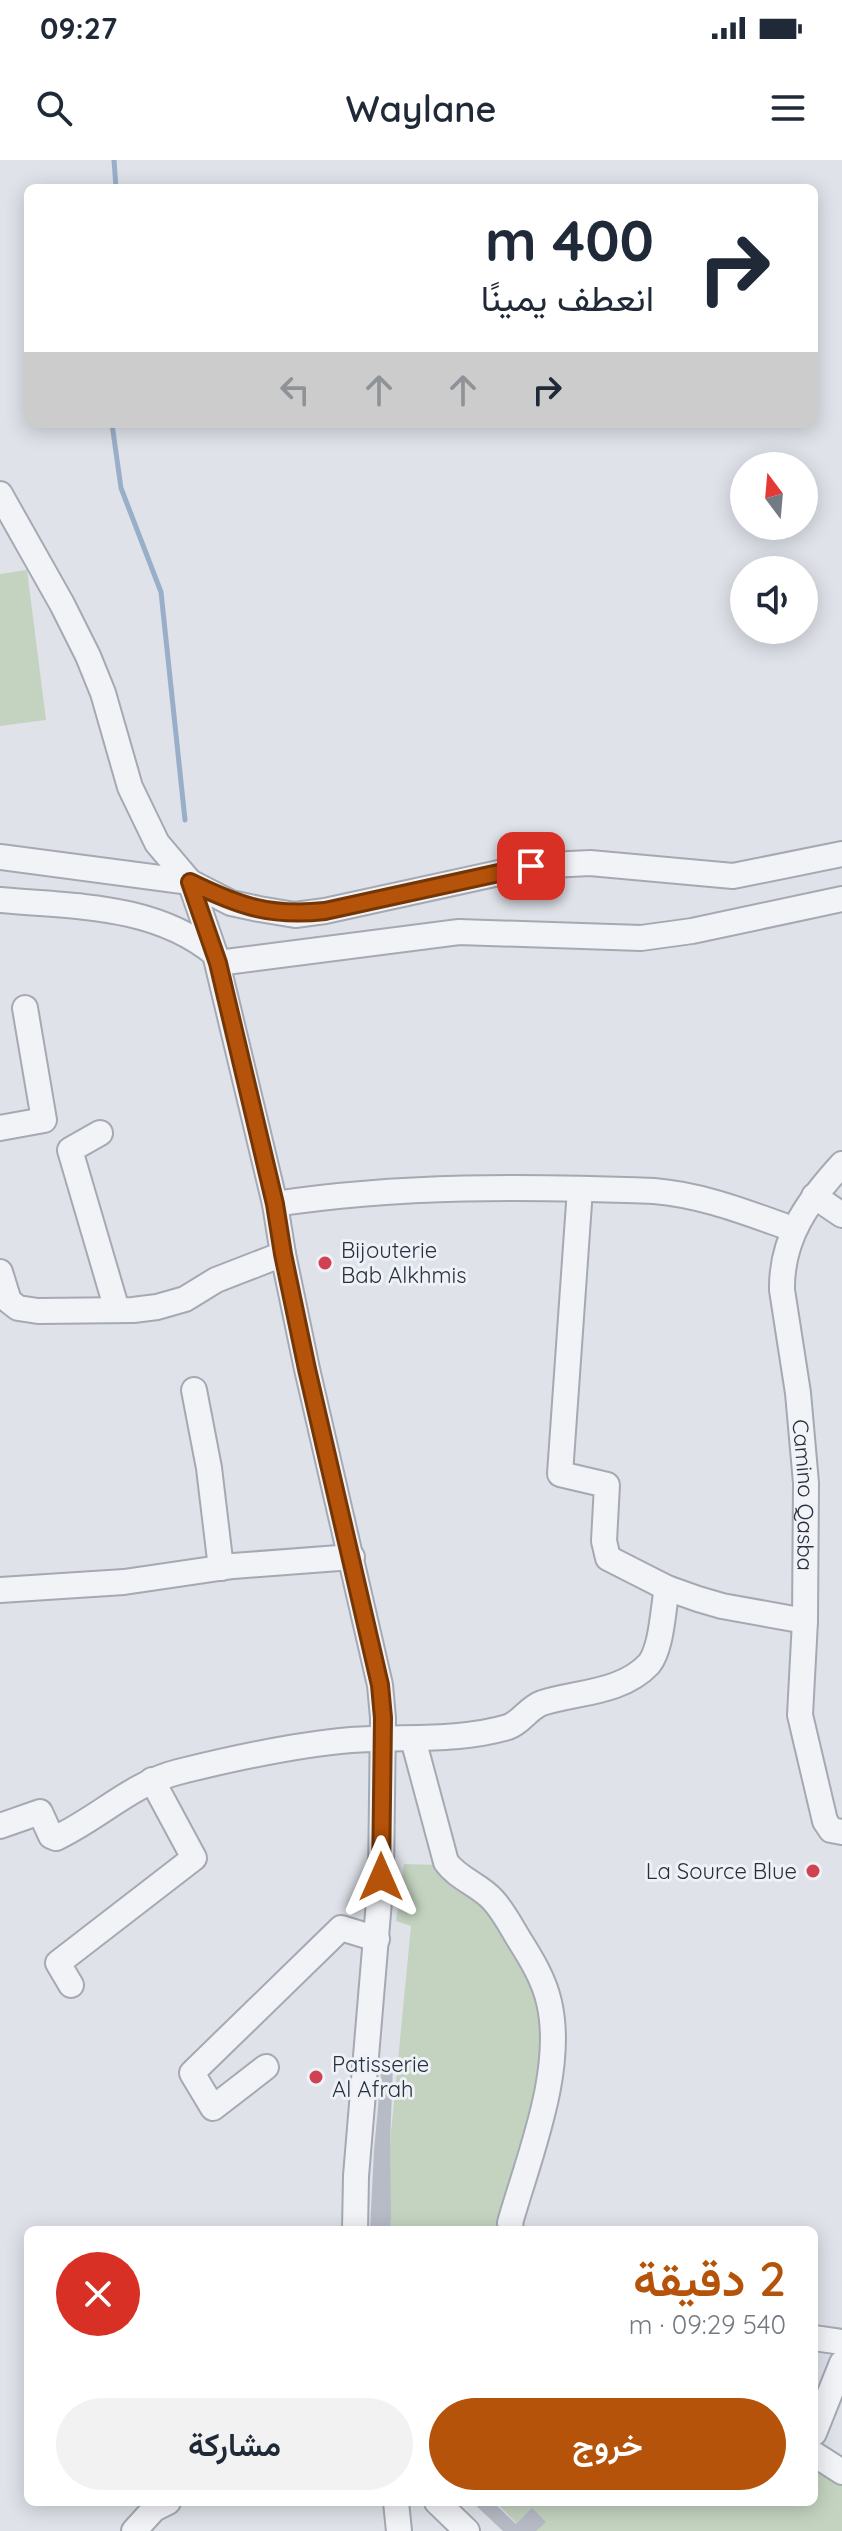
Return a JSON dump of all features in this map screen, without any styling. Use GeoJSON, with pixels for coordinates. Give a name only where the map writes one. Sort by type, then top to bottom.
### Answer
{"type":"FeatureCollection","features":[{"type":"Feature","properties":{"kind":"street"},"geometry":{"type":"LineString","coordinates":[[0,494],[88,656],[103,693],[130,787],[157,843],[190,882],[216,958],[275,1204],[307,1369],[380,1685],[383,1718],[381,1877],[356,2176],[355,2226]]}},
{"type":"Feature","properties":{"kind":"street"},"geometry":{"type":"LineString","coordinates":[[0,857],[190,882],[231,903],[295,915],[531,866],[590,863],[733,876],[842,854]]}},
{"type":"Feature","properties":{"kind":"street"},"geometry":{"type":"LineString","coordinates":[[0,900],[117,910],[145,916],[194,937],[216,958],[459,932],[641,938],[692,931],[842,899]]}},
{"type":"Feature","properties":{"kind":"street"},"geometry":{"type":"LineString","coordinates":[[0,1128],[44,1120],[25,1008]]}},
{"type":"Feature","properties":{"kind":"street"},"geometry":{"type":"LineString","coordinates":[[100,1133],[70,1150],[117,1310]]}},
{"type":"Feature","properties":{"kind":"street","name":"Camino Qasba"},"geometry":{"type":"LineString","coordinates":[[842,1164],[814,1196],[793,1229],[782,1267],[782,1290],[804,1441],[807,1527],[799,1699],[803,1734],[825,1821],[831,1830],[842,1832]]}},
{"type":"Feature","properties":{"kind":"street"},"geometry":{"type":"LineString","coordinates":[[275,1204],[329,1196],[449,1189],[682,1193],[793,1229]]}},
{"type":"Feature","properties":{"kind":"street"},"geometry":{"type":"LineString","coordinates":[[580,1189],[560,1474],[607,1485],[605,1555],[611,1560],[667,1588],[722,1606],[805,1621]]}},
{"type":"Feature","properties":{"kind":"street"},"geometry":{"type":"LineString","coordinates":[[814,1196],[842,1215]]}},
{"type":"Feature","properties":{"kind":"street"},"geometry":{"type":"LineString","coordinates":[[0,1272],[9,1301],[18,1308],[38,1311],[117,1310],[157,1307],[185,1299],[216,1280],[283,1254]]}},
{"type":"Feature","properties":{"kind":"street"},"geometry":{"type":"LineString","coordinates":[[194,1390],[209,1468],[221,1568]]}},
{"type":"Feature","properties":{"kind":"street"},"geometry":{"type":"LineString","coordinates":[[0,1590],[124,1582],[221,1568],[352,1557]]}},
{"type":"Feature","properties":{"kind":"street"},"geometry":{"type":"LineString","coordinates":[[0,1826],[40,1812],[51,1836],[56,1838],[152,1780],[240,1757],[332,1742],[474,1735],[508,1727],[521,1721],[540,1704],[614,1686],[648,1665],[655,1653],[667,1588]]}},
{"type":"Feature","properties":{"kind":"street"},"geometry":{"type":"LineString","coordinates":[[413,1739],[446,1862],[493,1900],[502,1912],[538,1973],[552,2018],[553,2058],[549,2084],[510,2226]]}},
{"type":"Feature","properties":{"kind":"street"},"geometry":{"type":"LineString","coordinates":[[71,1985],[58,1963],[194,1858],[152,1780]]}},
{"type":"Feature","properties":{"kind":"street"},"geometry":{"type":"LineString","coordinates":[[266,2067],[213,2108],[192,2073],[341,1928],[377,1939]]}},
{"type":"Feature","properties":{"kind":"street"},"geometry":{"type":"LineString","coordinates":[[818,2339],[842,2342]]}},
{"type":"Feature","properties":{"kind":"street"},"geometry":{"type":"LineString","coordinates":[[818,2423],[842,2363]]}},
{"type":"Feature","properties":{"kind":"street"},"geometry":{"type":"LineString","coordinates":[[818,2457],[842,2472]]}},
{"type":"Feature","properties":{"kind":"street"},"geometry":{"type":"LineString","coordinates":[[134,2531],[160,2506]]}},
{"type":"Feature","properties":{"kind":"street"},"geometry":{"type":"LineString","coordinates":[[396,2506],[399,2531]]}},
{"type":"Feature","properties":{"kind":"street"},"geometry":{"type":"LineString","coordinates":[[441,2506],[467,2531]]}},
{"type":"Feature","properties":{"kind":"green space"},"geometry":{"type":"Polygon","coordinates":[[[27,570],[46,720],[0,726],[0,574],[27,570]]]}},
{"type":"Feature","properties":{"kind":"green space"},"geometry":{"type":"Polygon","coordinates":[[[404,1864],[441,1865],[491,1901],[538,1973],[546,2056],[521,2226],[389,2226],[390,2143],[411,1926],[396,1921],[404,1864]]]}},
{"type":"Feature","properties":{"kind":"green space"},"geometry":{"type":"Polygon","coordinates":[[[818,2458],[842,2473],[842,2531],[524,2531],[500,2506],[818,2506],[818,2458]]]}},
{"type":"Feature","properties":{"kind":"building"},"geometry":{"type":"Polygon","coordinates":[[[382,2065],[393,2066],[390,2226],[370,2226],[382,2065]]]}},
{"type":"Feature","properties":{"kind":"building"},"geometry":{"type":"Polygon","coordinates":[[[476,2506],[497,2506],[516,2524],[532,2508],[546,2522],[536,2531],[503,2531],[476,2506]]]}},
{"type":"Feature","properties":{"kind":"waterway"},"geometry":{"type":"LineString","coordinates":[[114,160],[116,184]]}},
{"type":"Feature","properties":{"kind":"waterway"},"geometry":{"type":"LineString","coordinates":[[113,428],[121,488],[161,592],[185,820]]}},
{"type":"Feature","properties":{"kind":"place","name":"Bijouterie Bab Alkhmis"},"geometry":{"type":"Point","coordinates":[325,1263]}},
{"type":"Feature","properties":{"kind":"place","name":"La Source Blue"},"geometry":{"type":"Point","coordinates":[813,1871]}},
{"type":"Feature","properties":{"kind":"place","name":"Patisserie Al Afrah"},"geometry":{"type":"Point","coordinates":[316,2077]}},
{"type":"Feature","properties":{"kind":"route"},"geometry":{"type":"LineString","coordinates":[[381,1877],[383,1718],[380,1685],[307,1369],[275,1204],[218,963],[190,882],[231,903],[295,915],[531,866]]}}]}
